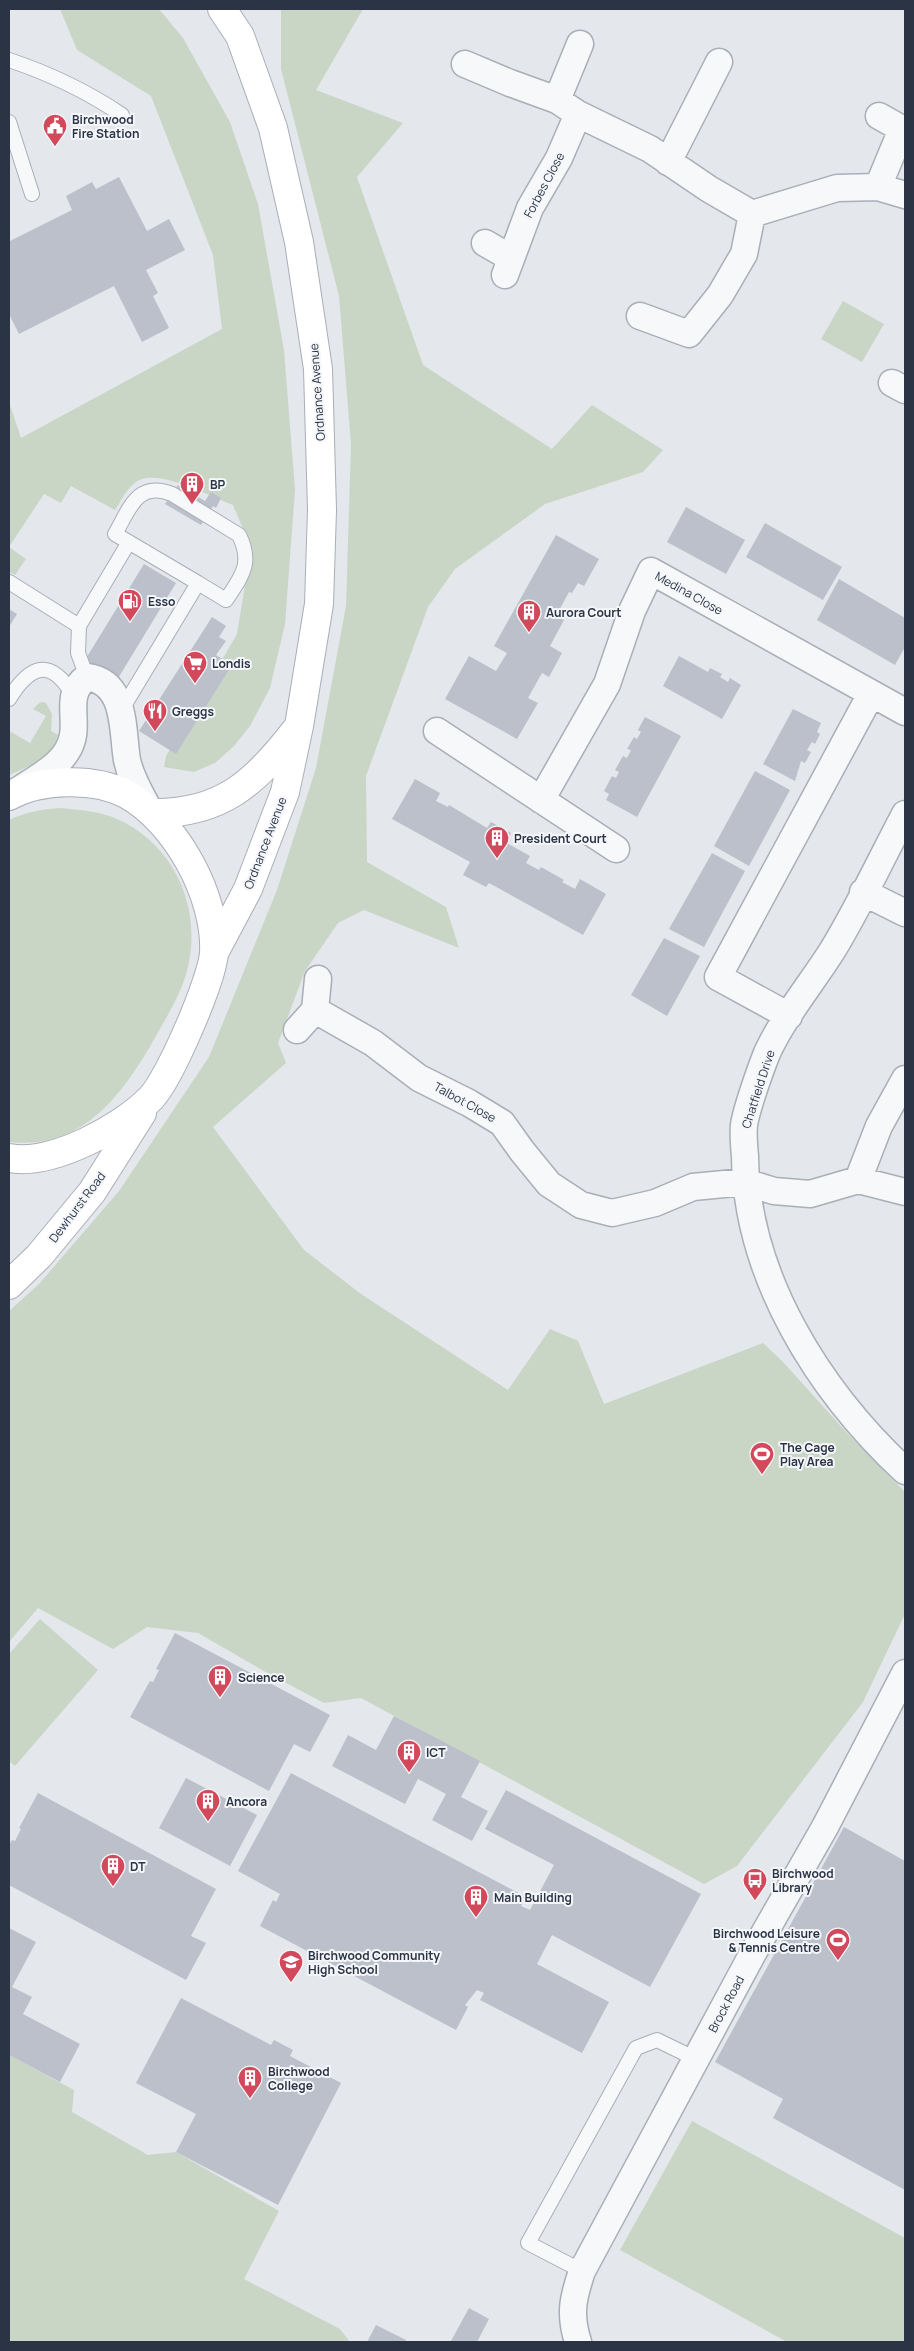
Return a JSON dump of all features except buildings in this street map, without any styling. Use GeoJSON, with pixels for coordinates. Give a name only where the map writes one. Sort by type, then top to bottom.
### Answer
{"type":"FeatureCollection","features":[{"type":"Feature","properties":{"kind":"street","name":"Ordnance Avenue"},"geometry":{"type":"LineString","coordinates":[[214,953],[248,889],[285,792],[300,726],[319,604],[322,510],[318,369],[299,242],[273,128],[240,36],[222,9]]}},
{"type":"Feature","properties":{"kind":"street"},"geometry":{"type":"LineString","coordinates":[[240,36],[245,9]]}},
{"type":"Feature","properties":{"kind":"street","name":"Forbes Close"},"geometry":{"type":"LineString","coordinates":[[485,243],[508,266],[530,208],[559,158],[580,44]]}},
{"type":"Feature","properties":{"kind":"street"},"geometry":{"type":"LineString","coordinates":[[668,162],[719,62]]}},
{"type":"Feature","properties":{"kind":"street"},"geometry":{"type":"LineString","coordinates":[[465,64],[568,107],[650,150],[709,189],[752,214],[837,188],[878,187],[905,195]]}},
{"type":"Feature","properties":{"kind":"street"},"geometry":{"type":"LineString","coordinates":[[878,187],[902,129],[879,116]]}},
{"type":"Feature","properties":{"kind":"street"},"geometry":{"type":"LineString","coordinates":[[640,316],[689,334],[720,295],[744,254],[752,214]]}},
{"type":"Feature","properties":{"kind":"street","name":"Medina Close"},"geometry":{"type":"LineString","coordinates":[[541,800],[608,684],[632,611],[652,571],[905,712]]}},
{"type":"Feature","properties":{"kind":"street"},"geometry":{"type":"LineString","coordinates":[[14,793],[50,769],[67,752],[75,728],[80,686],[100,678],[111,690],[121,711],[128,761],[134,782],[151,812],[193,867],[204,893],[212,921],[214,953]]}},
{"type":"Feature","properties":{"kind":"street"},"geometry":{"type":"LineString","coordinates":[[790,1016],[718,977],[871,694]]}},
{"type":"Feature","properties":{"kind":"street","name":"Ordnance Avenue"},"geometry":{"type":"LineString","coordinates":[[151,812],[176,813],[203,808],[225,799],[255,777],[277,755],[300,726]]}},
{"type":"Feature","properties":{"kind":"street"},"geometry":{"type":"LineString","coordinates":[[437,731],[616,849]]}},
{"type":"Feature","properties":{"kind":"street"},"geometry":{"type":"LineString","coordinates":[[14,793],[52,782],[90,784],[125,794],[151,812]]}},
{"type":"Feature","properties":{"kind":"street","name":"Chatfield Drive"},"geometry":{"type":"LineString","coordinates":[[905,814],[833,949],[768,1053],[744,1125],[745,1182],[755,1234],[772,1282],[791,1323],[841,1402],[875,1443],[905,1471]]}},
{"type":"Feature","properties":{"kind":"street"},"geometry":{"type":"LineString","coordinates":[[864,892],[905,913]]}},
{"type":"Feature","properties":{"kind":"street","name":"Dewhurst Road"},"geometry":{"type":"LineString","coordinates":[[9,1285],[39,1256],[92,1192],[152,1097],[176,1055],[203,993],[214,953]]}},
{"type":"Feature","properties":{"kind":"street"},"geometry":{"type":"LineString","coordinates":[[297,1030],[315,1010],[318,979]]}},
{"type":"Feature","properties":{"kind":"street","name":"Talbot Close"},"geometry":{"type":"LineString","coordinates":[[315,1010],[373,1043],[419,1078],[469,1102],[502,1123],[549,1184],[580,1205],[612,1213],[655,1204],[693,1187],[745,1182]]}},
{"type":"Feature","properties":{"kind":"street"},"geometry":{"type":"LineString","coordinates":[[858,1180],[879,1126],[905,1079]]}},
{"type":"Feature","properties":{"kind":"street"},"geometry":{"type":"LineString","coordinates":[[9,1158],[49,1156],[86,1142],[121,1123],[152,1097]]}},
{"type":"Feature","properties":{"kind":"street"},"geometry":{"type":"LineString","coordinates":[[745,1182],[774,1191],[810,1194],[858,1180],[905,1192]]}},
{"type":"Feature","properties":{"kind":"street","name":"Brock Road"},"geometry":{"type":"LineString","coordinates":[[578,2342],[572,2324],[573,2296],[582,2271],[696,2059],[825,1827],[905,1673]]}},
{"type":"Feature","properties":{"kind":"lane"},"geometry":{"type":"LineString","coordinates":[[9,60],[42,71],[90,94],[122,115]]}},
{"type":"Feature","properties":{"kind":"lane"},"geometry":{"type":"LineString","coordinates":[[9,122],[32,194]]}},
{"type":"Feature","properties":{"kind":"lane"},"geometry":{"type":"LineString","coordinates":[[152,489],[161,490],[172,494],[239,535],[244,545],[246,561],[244,572],[226,600],[129,542],[115,534],[136,498],[152,489]]}},
{"type":"Feature","properties":{"kind":"lane"},"geometry":{"type":"LineString","coordinates":[[9,699],[26,675],[38,670],[52,671],[66,682],[80,686],[78,653],[80,626],[129,542]]}},
{"type":"Feature","properties":{"kind":"lane"},"geometry":{"type":"LineString","coordinates":[[9,582],[80,626]]}},
{"type":"Feature","properties":{"kind":"lane"},"geometry":{"type":"LineString","coordinates":[[121,711],[198,583]]}},
{"type":"Feature","properties":{"kind":"lane"},"geometry":{"type":"LineString","coordinates":[[582,2271],[528,2243],[636,2048],[657,2040],[696,2059]]}},
{"type":"Feature","properties":{"kind":"green space"},"geometry":{"type":"Polygon","coordinates":[[[60,9],[159,9],[183,38],[230,122],[258,204],[284,350],[295,490],[285,624],[270,688],[250,726],[234,746],[215,763],[194,772],[164,767],[166,756],[237,634],[251,548],[233,505],[188,486],[152,478],[142,479],[133,484],[115,510],[71,486],[61,503],[44,494],[9,547],[9,402],[21,438],[222,329],[213,255],[151,96],[77,50],[60,9]]]}},
{"type":"Feature","properties":{"kind":"green space"},"geometry":{"type":"Polygon","coordinates":[[[281,9],[363,9],[316,90],[403,123],[357,177],[423,365],[552,449],[592,405],[663,450],[643,472],[545,504],[455,569],[428,607],[366,776],[367,862],[446,907],[459,948],[364,910],[338,923],[305,971],[278,1043],[286,1063],[213,1127],[304,1250],[361,1294],[508,1390],[550,1329],[578,1341],[604,1404],[763,1343],[905,1492],[905,1614],[863,1702],[737,1866],[704,1884],[361,1698],[324,1703],[198,1633],[147,1627],[113,1649],[38,1608],[9,1642],[9,1311],[39,1284],[119,1191],[209,1057],[277,890],[316,768],[346,606],[351,444],[339,296],[281,69],[281,9]]]}},
{"type":"Feature","properties":{"kind":"green space"},"geometry":{"type":"Polygon","coordinates":[[[843,301],[884,324],[862,362],[821,339],[843,301]]]}},
{"type":"Feature","properties":{"kind":"green space"},"geometry":{"type":"Polygon","coordinates":[[[9,547],[26,559],[15,575],[9,572],[9,547]]]}},
{"type":"Feature","properties":{"kind":"green space"},"geometry":{"type":"Polygon","coordinates":[[[42,702],[46,703],[52,714],[51,731],[58,735],[55,743],[39,760],[9,775],[9,733],[11,732],[30,743],[46,716],[33,709],[42,702]]]}},
{"type":"Feature","properties":{"kind":"green space"},"geometry":{"type":"Polygon","coordinates":[[[61,808],[110,816],[138,831],[155,845],[169,863],[180,882],[187,903],[191,926],[191,948],[187,971],[173,1005],[143,1058],[115,1097],[98,1114],[80,1127],[59,1137],[35,1142],[9,1142],[9,820],[34,811],[61,808]]]}},
{"type":"Feature","properties":{"kind":"green space"},"geometry":{"type":"Polygon","coordinates":[[[40,1619],[98,1670],[15,1766],[9,1761],[9,1654],[40,1619]]]}},
{"type":"Feature","properties":{"kind":"green space"},"geometry":{"type":"Polygon","coordinates":[[[9,2055],[74,2090],[72,2112],[148,2155],[176,2152],[279,2211],[244,2279],[340,2329],[350,2342],[9,2342],[9,2055]]]}},
{"type":"Feature","properties":{"kind":"green space"},"geometry":{"type":"Polygon","coordinates":[[[692,2121],[905,2238],[905,2342],[787,2342],[620,2250],[692,2121]]]}},
{"type":"Feature","properties":{"kind":"place","name":"Birchwood Fire Station"},"geometry":{"type":"Point","coordinates":[55,147]}},
{"type":"Feature","properties":{"kind":"place","name":"BP"},"geometry":{"type":"Point","coordinates":[192,505]}},
{"type":"Feature","properties":{"kind":"place","name":"Esso"},"geometry":{"type":"Point","coordinates":[130,622]}},
{"type":"Feature","properties":{"kind":"place","name":"Aurora Court"},"geometry":{"type":"Point","coordinates":[529,633]}},
{"type":"Feature","properties":{"kind":"place","name":"Londis"},"geometry":{"type":"Point","coordinates":[195,684]}},
{"type":"Feature","properties":{"kind":"place","name":"Greggs"},"geometry":{"type":"Point","coordinates":[155,732]}},
{"type":"Feature","properties":{"kind":"place","name":"President Court"},"geometry":{"type":"Point","coordinates":[497,859]}},
{"type":"Feature","properties":{"kind":"place","name":"The Cage Play Area"},"geometry":{"type":"Point","coordinates":[762,1475]}},
{"type":"Feature","properties":{"kind":"place","name":"Science"},"geometry":{"type":"Point","coordinates":[220,1698]}},
{"type":"Feature","properties":{"kind":"place","name":"ICT"},"geometry":{"type":"Point","coordinates":[409,1773]}},
{"type":"Feature","properties":{"kind":"place","name":"Ancora"},"geometry":{"type":"Point","coordinates":[208,1822]}},
{"type":"Feature","properties":{"kind":"place","name":"DT"},"geometry":{"type":"Point","coordinates":[113,1887]}},
{"type":"Feature","properties":{"kind":"place","name":"Birchwood Library"},"geometry":{"type":"Point","coordinates":[755,1901]}},
{"type":"Feature","properties":{"kind":"place","name":"Main Building"},"geometry":{"type":"Point","coordinates":[476,1918]}},
{"type":"Feature","properties":{"kind":"place","name":"Birchwood Leisure & Tennis Centre"},"geometry":{"type":"Point","coordinates":[838,1961]}},
{"type":"Feature","properties":{"kind":"place","name":"Birchwood Community High School"},"geometry":{"type":"Point","coordinates":[291,1983]}},
{"type":"Feature","properties":{"kind":"place","name":"Birchwood College"},"geometry":{"type":"Point","coordinates":[250,2099]}}]}
